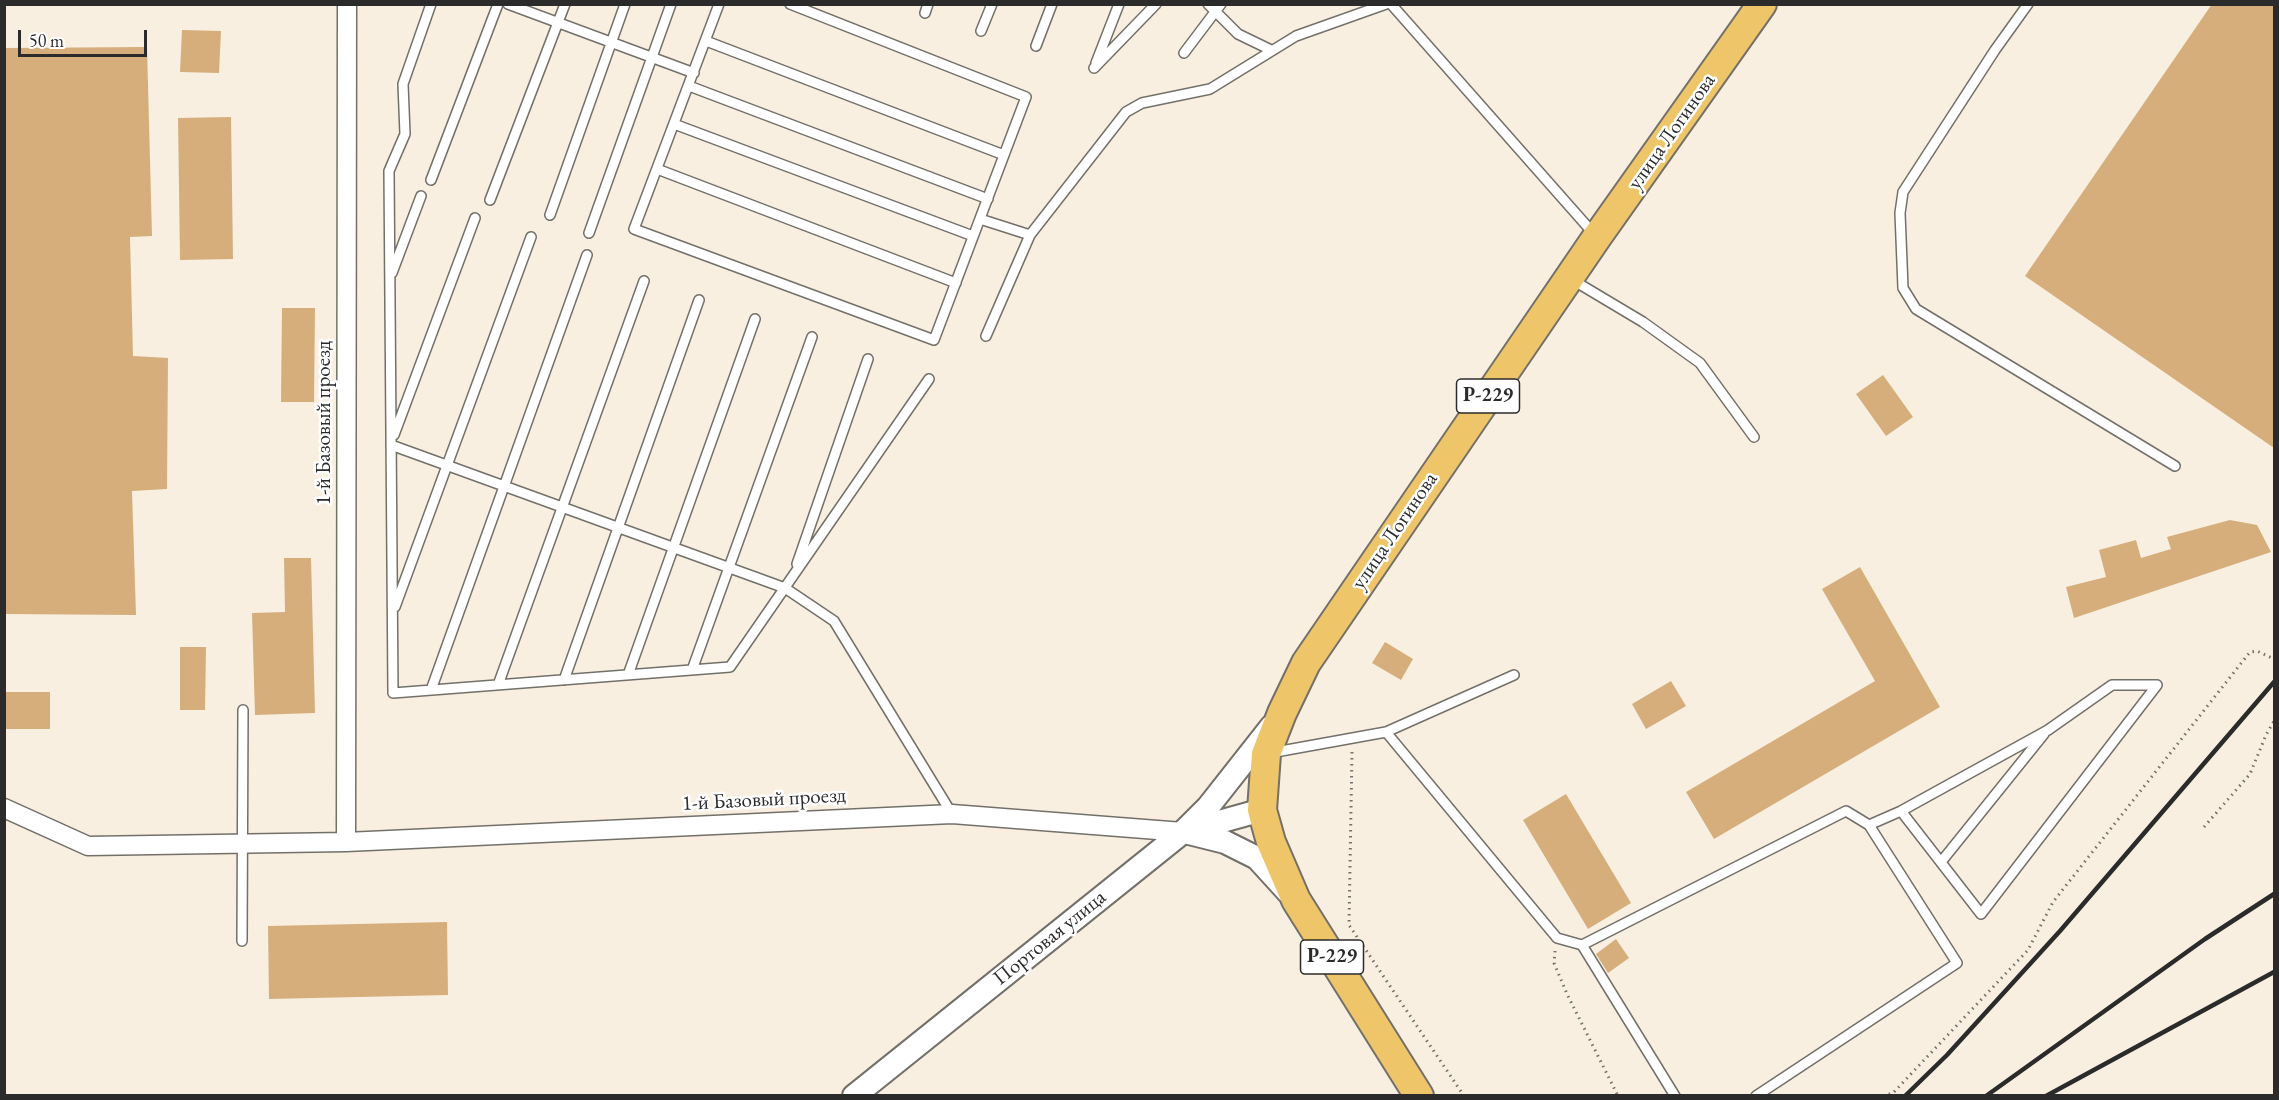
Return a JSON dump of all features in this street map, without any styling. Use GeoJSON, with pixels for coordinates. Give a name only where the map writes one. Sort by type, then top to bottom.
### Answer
{"type":"FeatureCollection","features":[{"type":"Feature","properties":{"kind":"main road","name":"улица Логинова"},"geometry":{"type":"LineString","coordinates":[[1419,1095],[1296,900],[1271,842],[1262,810],[1266,754],[1282,713],[1306,663],[1597,237],[1762,4]]}},
{"type":"Feature","properties":{"kind":"street","name":"1-й Базовый проезд"},"geometry":{"type":"LineString","coordinates":[[346,842],[347,4]]}},
{"type":"Feature","properties":{"kind":"street"},"geometry":{"type":"LineString","coordinates":[[1183,832],[1208,807],[1282,713]]}},
{"type":"Feature","properties":{"kind":"street","name":"1-й Базовый проезд"},"geometry":{"type":"LineString","coordinates":[[4,808],[88,846],[346,842],[952,814],[1183,832]]}},
{"type":"Feature","properties":{"kind":"street","name":"Портовая улица"},"geometry":{"type":"LineString","coordinates":[[854,1095],[1183,832],[1262,810]]}},
{"type":"Feature","properties":{"kind":"street"},"geometry":{"type":"LineString","coordinates":[[1183,832],[1225,842],[1257,858],[1296,900]]}},
{"type":"Feature","properties":{"kind":"lane"},"geometry":{"type":"LineString","coordinates":[[431,4],[403,84],[405,134],[389,171],[393,693],[730,667],[929,379]]}},
{"type":"Feature","properties":{"kind":"lane"},"geometry":{"type":"LineString","coordinates":[[431,180],[498,4]]}},
{"type":"Feature","properties":{"kind":"lane"},"geometry":{"type":"LineString","coordinates":[[508,4],[694,73]]}},
{"type":"Feature","properties":{"kind":"lane"},"geometry":{"type":"LineString","coordinates":[[490,200],[565,4]]}},
{"type":"Feature","properties":{"kind":"lane"},"geometry":{"type":"LineString","coordinates":[[549,215],[625,4]]}},
{"type":"Feature","properties":{"kind":"lane"},"geometry":{"type":"LineString","coordinates":[[589,233],[671,4]]}},
{"type":"Feature","properties":{"kind":"lane"},"geometry":{"type":"LineString","coordinates":[[720,4],[634,229],[934,340],[1026,97],[790,4]]}},
{"type":"Feature","properties":{"kind":"lane"},"geometry":{"type":"LineString","coordinates":[[981,31],[992,4]]}},
{"type":"Feature","properties":{"kind":"lane"},"geometry":{"type":"LineString","coordinates":[[1036,46],[1052,4]]}},
{"type":"Feature","properties":{"kind":"lane"},"geometry":{"type":"LineString","coordinates":[[1119,4],[1094,68],[1156,4]]}},
{"type":"Feature","properties":{"kind":"lane"},"geometry":{"type":"LineString","coordinates":[[986,336],[1030,235],[1126,112],[1142,103],[1210,89],[1296,36],[1386,4]]}},
{"type":"Feature","properties":{"kind":"lane"},"geometry":{"type":"LineString","coordinates":[[1391,4],[1597,237]]}},
{"type":"Feature","properties":{"kind":"lane"},"geometry":{"type":"LineString","coordinates":[[2028,4],[1995,50],[1903,192],[1900,213],[1904,288],[1916,309],[2175,466]]}},
{"type":"Feature","properties":{"kind":"lane"},"geometry":{"type":"LineString","coordinates":[[1184,53],[1215,7],[1238,34],[1271,50]]}},
{"type":"Feature","properties":{"kind":"lane"},"geometry":{"type":"LineString","coordinates":[[706,41],[1004,155]]}},
{"type":"Feature","properties":{"kind":"lane"},"geometry":{"type":"LineString","coordinates":[[689,86],[988,199]]}},
{"type":"Feature","properties":{"kind":"lane"},"geometry":{"type":"LineString","coordinates":[[674,124],[974,236]]}},
{"type":"Feature","properties":{"kind":"lane"},"geometry":{"type":"LineString","coordinates":[[657,169],[956,283]]}},
{"type":"Feature","properties":{"kind":"lane"},"geometry":{"type":"LineString","coordinates":[[390,279],[421,196]]}},
{"type":"Feature","properties":{"kind":"lane"},"geometry":{"type":"LineString","coordinates":[[392,443],[475,218]]}},
{"type":"Feature","properties":{"kind":"lane"},"geometry":{"type":"LineString","coordinates":[[980,219],[1030,235]]}},
{"type":"Feature","properties":{"kind":"lane"},"geometry":{"type":"LineString","coordinates":[[393,612],[531,237]]}},
{"type":"Feature","properties":{"kind":"lane"},"geometry":{"type":"LineString","coordinates":[[431,690],[586,255]]}},
{"type":"Feature","properties":{"kind":"lane"},"geometry":{"type":"LineString","coordinates":[[1569,278],[1643,322],[1700,363],[1754,437]]}},
{"type":"Feature","properties":{"kind":"lane"},"geometry":{"type":"LineString","coordinates":[[498,685],[644,280]]}},
{"type":"Feature","properties":{"kind":"lane"},"geometry":{"type":"LineString","coordinates":[[564,680],[699,300]]}},
{"type":"Feature","properties":{"kind":"lane"},"geometry":{"type":"LineString","coordinates":[[628,675],[755,319]]}},
{"type":"Feature","properties":{"kind":"lane"},"geometry":{"type":"LineString","coordinates":[[692,670],[812,337]]}},
{"type":"Feature","properties":{"kind":"lane"},"geometry":{"type":"LineString","coordinates":[[793,576],[868,359]]}},
{"type":"Feature","properties":{"kind":"lane"},"geometry":{"type":"LineString","coordinates":[[392,443],[785,588],[834,621],[952,814]]}},
{"type":"Feature","properties":{"kind":"lane"},"geometry":{"type":"LineString","coordinates":[[1266,754],[1386,732],[1514,675]]}},
{"type":"Feature","properties":{"kind":"lane"},"geometry":{"type":"LineString","coordinates":[[1869,825],[1901,811],[2048,730],[2112,686],[2157,685],[1981,914],[1901,811]]}},
{"type":"Feature","properties":{"kind":"lane"},"geometry":{"type":"LineString","coordinates":[[242,941],[243,710]]}},
{"type":"Feature","properties":{"kind":"lane"},"geometry":{"type":"LineString","coordinates":[[1941,862],[2048,730]]}},
{"type":"Feature","properties":{"kind":"lane"},"geometry":{"type":"LineString","coordinates":[[1386,732],[1557,938],[1582,945],[1846,811],[1869,825],[1957,963],[1756,1095]]}},
{"type":"Feature","properties":{"kind":"lane"},"geometry":{"type":"LineString","coordinates":[[1582,945],[1675,1095]]}},
{"type":"Feature","properties":{"kind":"path"},"geometry":{"type":"LineString","coordinates":[[1883,1095],[1893,1093],[2028,950],[2053,902],[2250,652],[2257,651],[2274,659]]}},
{"type":"Feature","properties":{"kind":"path"},"geometry":{"type":"LineString","coordinates":[[2204,827],[2250,774],[2274,721]]}},
{"type":"Feature","properties":{"kind":"path"},"geometry":{"type":"LineString","coordinates":[[1352,738],[1349,925],[1464,1095]]}},
{"type":"Feature","properties":{"kind":"path"},"geometry":{"type":"LineString","coordinates":[[1557,938],[1554,963],[1618,1095]]}},
{"type":"Feature","properties":{"kind":"building"},"geometry":{"type":"Polygon","coordinates":[[[2212,4],[2274,4],[2274,448],[2025,276],[2212,4]]]}},
{"type":"Feature","properties":{"kind":"building"},"geometry":{"type":"Polygon","coordinates":[[[182,30],[221,31],[219,73],[180,72],[182,30]]]}},
{"type":"Feature","properties":{"kind":"building"},"geometry":{"type":"Polygon","coordinates":[[[147,47],[152,236],[130,237],[133,356],[168,358],[167,489],[132,491],[136,615],[4,614],[4,48],[147,47]]]}},
{"type":"Feature","properties":{"kind":"building"},"geometry":{"type":"Polygon","coordinates":[[[231,117],[233,259],[180,260],[178,118],[231,117]]]}},
{"type":"Feature","properties":{"kind":"building"},"geometry":{"type":"Polygon","coordinates":[[[282,308],[315,308],[314,402],[281,402],[282,308]]]}},
{"type":"Feature","properties":{"kind":"building"},"geometry":{"type":"Polygon","coordinates":[[[1883,375],[1913,417],[1886,436],[1856,394],[1883,375]]]}},
{"type":"Feature","properties":{"kind":"building"},"geometry":{"type":"Polygon","coordinates":[[[2230,520],[2257,525],[2271,552],[2074,618],[2066,587],[2106,577],[2099,550],[2136,540],[2141,558],[2171,549],[2167,537],[2230,520]]]}},
{"type":"Feature","properties":{"kind":"building"},"geometry":{"type":"Polygon","coordinates":[[[284,558],[311,558],[315,713],[255,715],[252,613],[285,612],[284,558]]]}},
{"type":"Feature","properties":{"kind":"building"},"geometry":{"type":"Polygon","coordinates":[[[1860,567],[1940,707],[1714,839],[1686,792],[1875,681],[1822,589],[1860,567]]]}},
{"type":"Feature","properties":{"kind":"building"},"geometry":{"type":"Polygon","coordinates":[[[1385,642],[1413,659],[1401,680],[1372,663],[1385,642]]]}},
{"type":"Feature","properties":{"kind":"building"},"geometry":{"type":"Polygon","coordinates":[[[180,647],[206,647],[205,710],[180,710],[180,647]]]}},
{"type":"Feature","properties":{"kind":"building"},"geometry":{"type":"Polygon","coordinates":[[[1671,681],[1686,706],[1646,729],[1632,704],[1671,681]]]}},
{"type":"Feature","properties":{"kind":"building"},"geometry":{"type":"Polygon","coordinates":[[[4,692],[50,692],[50,729],[4,729],[4,692]]]}},
{"type":"Feature","properties":{"kind":"building"},"geometry":{"type":"Polygon","coordinates":[[[1566,794],[1631,903],[1588,929],[1523,820],[1566,794]]]}},
{"type":"Feature","properties":{"kind":"building"},"geometry":{"type":"Polygon","coordinates":[[[447,922],[448,995],[269,999],[268,926],[447,922]]]}},
{"type":"Feature","properties":{"kind":"building"},"geometry":{"type":"Polygon","coordinates":[[[1616,939],[1629,958],[1608,973],[1596,954],[1616,939]]]}},
{"type":"Feature","properties":{"kind":"railway"},"geometry":{"type":"LineString","coordinates":[[1905,1096],[1947,1055],[2060,931],[2274,682]]}},
{"type":"Feature","properties":{"kind":"railway"},"geometry":{"type":"LineString","coordinates":[[1986,1096],[2205,939],[2274,894]]}},
{"type":"Feature","properties":{"kind":"railway"},"geometry":{"type":"LineString","coordinates":[[2046,1096],[2274,972]]}}]}
